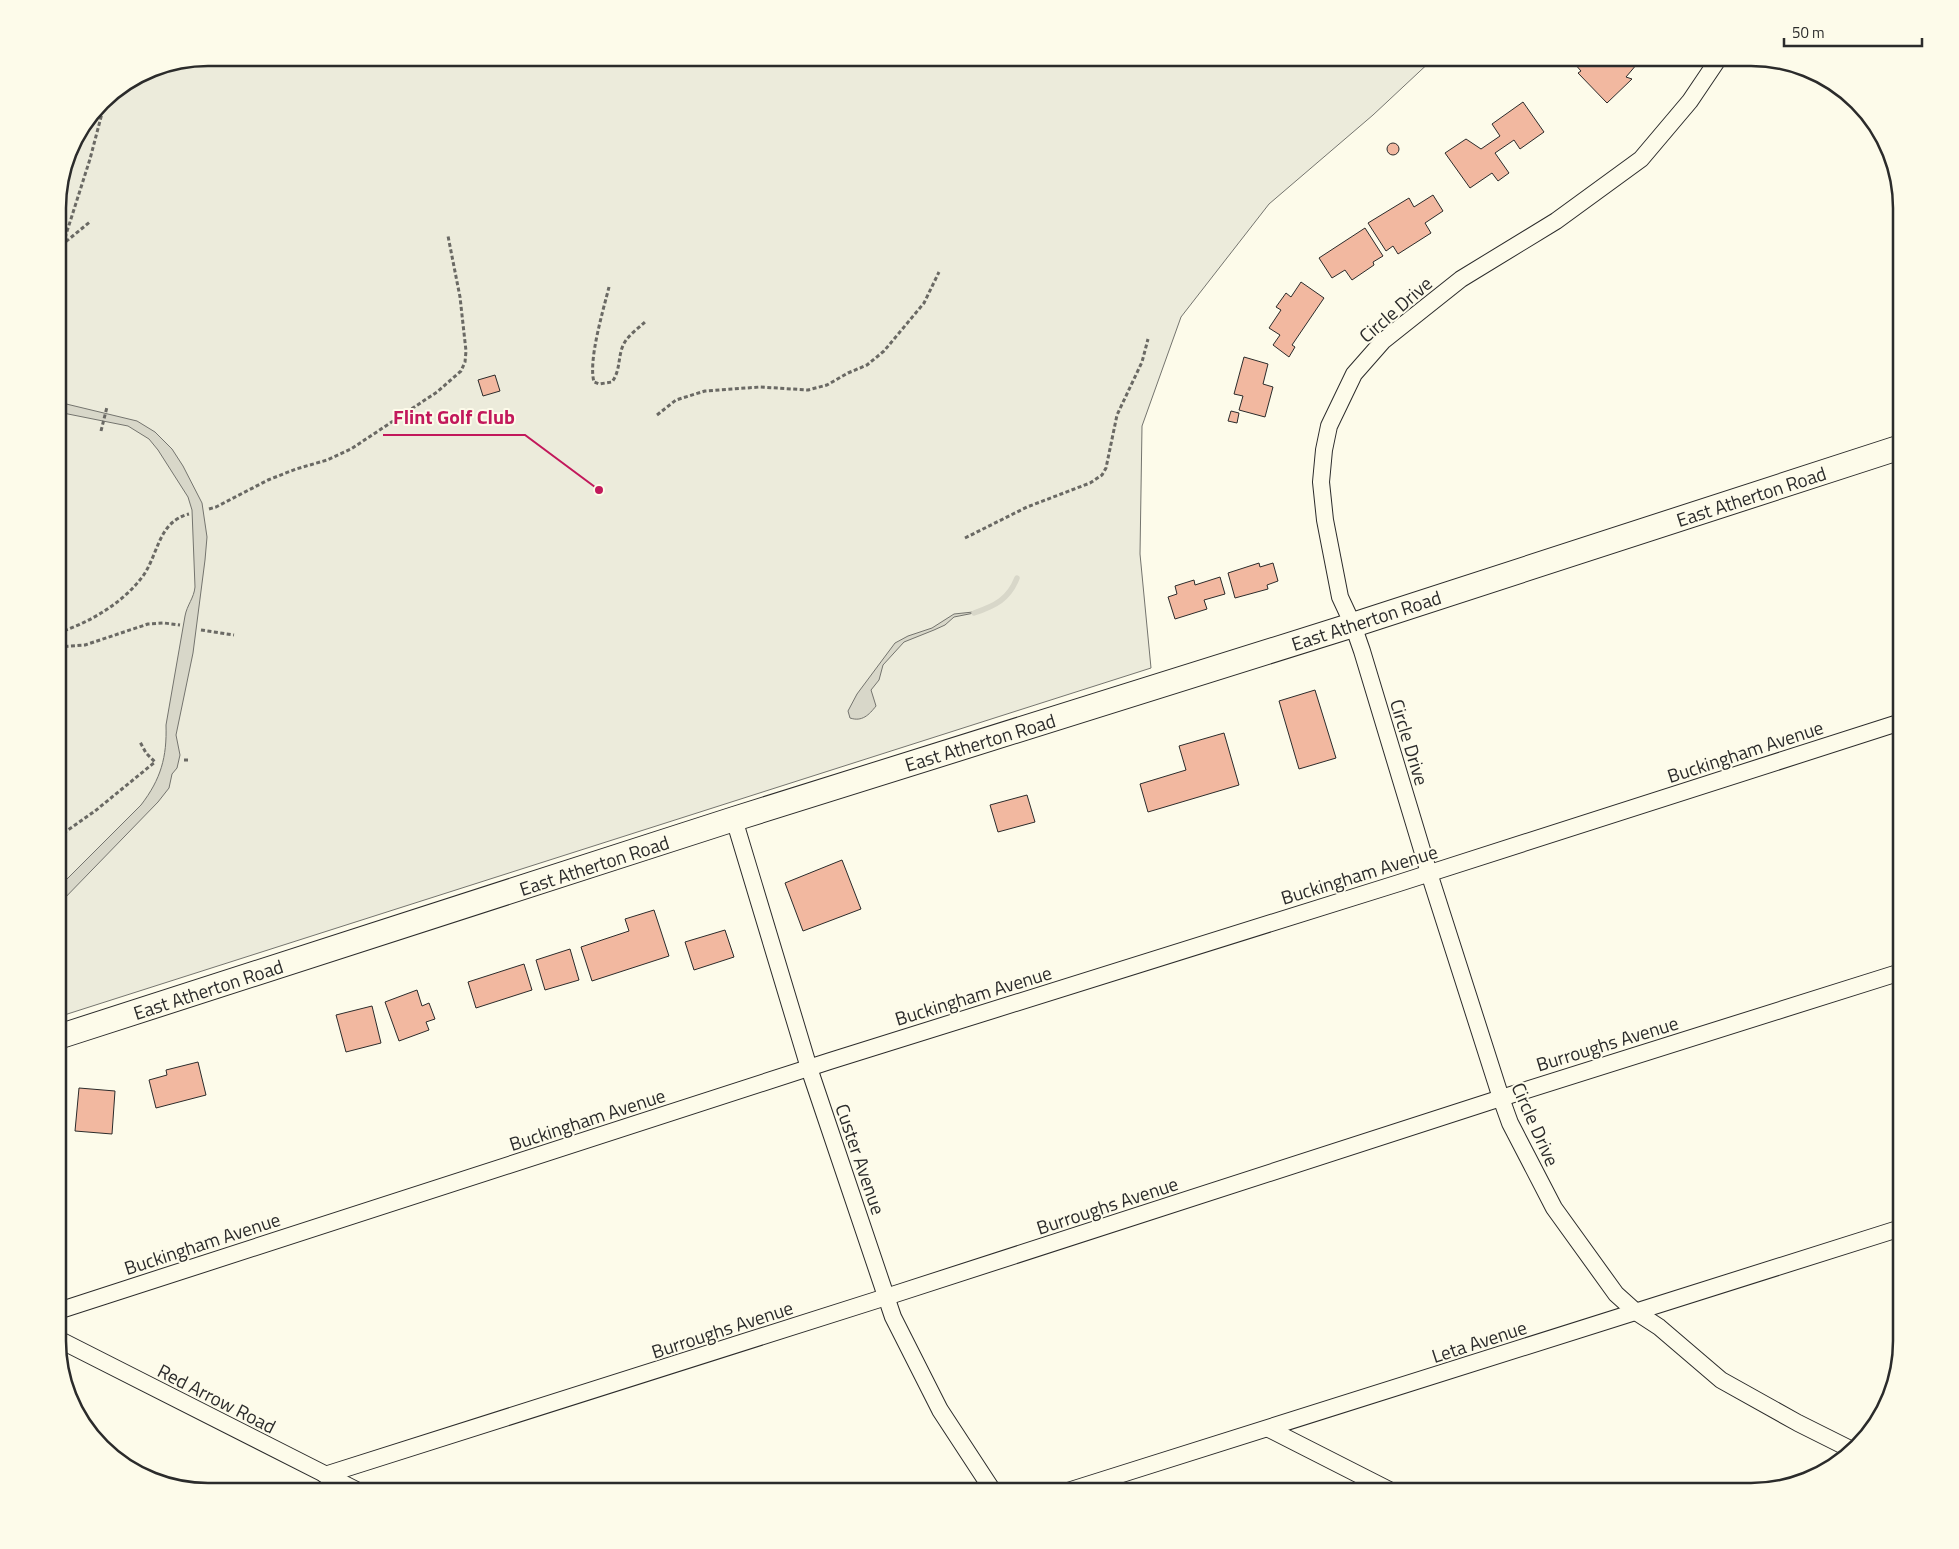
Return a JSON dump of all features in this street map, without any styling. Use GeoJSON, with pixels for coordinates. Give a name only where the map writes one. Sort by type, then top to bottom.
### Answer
{"type":"FeatureCollection","features":[{"type":"Feature","properties":{"kind":"street","name":"Circle Drive"},"geometry":{"type":"LineString","coordinates":[[1714,66],[1690,101],[1641,160],[1556,221],[1461,279],[1383,341],[1354,374],[1329,426],[1324,450],[1321,482],[1325,520],[1340,597],[1353,625],[1429,873],[1501,1098],[1510,1123],[1554,1208],[1616,1294],[1636,1312],[1659,1327],[1721,1380],[1798,1423],[1845,1447]]}},
{"type":"Feature","properties":{"kind":"street","name":"East Atherton Road"},"geometry":{"type":"LineString","coordinates":[[67,1034],[734,819],[1353,625],[1893,450]]}},
{"type":"Feature","properties":{"kind":"street","name":"Buckingham Avenue"},"geometry":{"type":"LineString","coordinates":[[67,1308],[809,1068],[1893,725]]}},
{"type":"Feature","properties":{"kind":"street","name":"Custer Avenue"},"geometry":{"type":"LineString","coordinates":[[734,819],[809,1068],[893,1317],[940,1410],[987,1483]]}},
{"type":"Feature","properties":{"kind":"street","name":"Burroughs Avenue"},"geometry":{"type":"LineString","coordinates":[[325,1475],[886,1297],[1501,1098],[1893,975]]}},
{"type":"Feature","properties":{"kind":"street","name":"Leta Avenue"},"geometry":{"type":"LineString","coordinates":[[1097,1483],[1893,1231]]}},
{"type":"Feature","properties":{"kind":"street","name":"Red Arrow Road"},"geometry":{"type":"LineString","coordinates":[[67,1344],[341,1483]]}},
{"type":"Feature","properties":{"kind":"street"},"geometry":{"type":"LineString","coordinates":[[1269,1429],[1374,1483]]}},
{"type":"Feature","properties":{"kind":"path"},"geometry":{"type":"LineString","coordinates":[[67,231],[102,114]]}},
{"type":"Feature","properties":{"kind":"path"},"geometry":{"type":"LineString","coordinates":[[67,241],[91,221]]}},
{"type":"Feature","properties":{"kind":"path"},"geometry":{"type":"LineString","coordinates":[[209,509],[268,480],[327,460],[351,449],[437,392],[461,371],[465,357],[464,336],[460,297],[448,236]]}},
{"type":"Feature","properties":{"kind":"path"},"geometry":{"type":"LineString","coordinates":[[657,415],[676,400],[705,391],[760,387],[808,390],[827,385],[848,372],[867,364],[884,351],[924,303],[939,272]]}},
{"type":"Feature","properties":{"kind":"path"},"geometry":{"type":"LineString","coordinates":[[608,288],[593,367],[594,382],[599,384],[612,382],[620,367],[622,349],[625,342],[646,321]]}},
{"type":"Feature","properties":{"kind":"path"},"geometry":{"type":"LineString","coordinates":[[965,538],[1027,506],[1090,483],[1102,475],[1108,463],[1117,415],[1142,362],[1148,339]]}},
{"type":"Feature","properties":{"kind":"path"},"geometry":{"type":"LineString","coordinates":[[101,431],[107,407]]}},
{"type":"Feature","properties":{"kind":"path"},"geometry":{"type":"LineString","coordinates":[[67,630],[97,616],[132,588],[152,560],[166,528],[181,516],[189,514]]}},
{"type":"Feature","properties":{"kind":"path"},"geometry":{"type":"LineString","coordinates":[[67,646],[85,645],[148,624],[180,625]]}},
{"type":"Feature","properties":{"kind":"path"},"geometry":{"type":"LineString","coordinates":[[201,630],[234,635]]}},
{"type":"Feature","properties":{"kind":"path"},"geometry":{"type":"LineString","coordinates":[[67,831],[95,811],[155,762],[140,742]]}},
{"type":"Feature","properties":{"kind":"path"},"geometry":{"type":"LineString","coordinates":[[184,760],[190,760]]}},
{"type":"Feature","properties":{"kind":"shaded area"},"geometry":{"type":"Polygon","coordinates":[[[1425,66],[1373,115],[1269,204],[1181,317],[1142,426],[1140,554],[1151,668],[67,1014],[67,189],[71,171],[81,145],[101,115],[129,90],[154,77],[171,71],[199,67],[1425,66]]]}},
{"type":"Feature","properties":{"kind":"shaded area"},"geometry":{"type":"Polygon","coordinates":[[[67,404],[137,421],[155,432],[172,449],[202,503],[207,537],[205,560],[193,653],[176,735],[180,755],[177,768],[172,774],[169,788],[158,802],[67,896],[67,879],[141,805],[158,777],[164,758],[166,725],[185,616],[195,587],[192,510],[188,497],[149,439],[128,426],[67,414],[67,404]]]}},
{"type":"Feature","properties":{"kind":"shaded area"},"geometry":{"type":"Polygon","coordinates":[[[973,612],[954,617],[945,625],[904,642],[883,665],[879,680],[871,690],[876,706],[865,717],[858,719],[850,718],[848,711],[857,694],[895,643],[908,636],[932,628],[954,614],[973,612]]]}},
{"type":"Feature","properties":{"kind":"building"},"geometry":{"type":"Polygon","coordinates":[[[1577,66],[1635,66],[1626,77],[1632,79],[1607,103],[1578,73],[1581,71],[1577,66]]]}},
{"type":"Feature","properties":{"kind":"building"},"geometry":{"type":"Polygon","coordinates":[[[1523,102],[1544,132],[1520,149],[1514,140],[1495,153],[1509,173],[1498,181],[1492,173],[1470,188],[1445,153],[1466,139],[1481,149],[1500,136],[1492,124],[1523,102]]]}},
{"type":"Feature","properties":{"kind":"building"},"geometry":{"type":"Polygon","coordinates":[[[1393,143],[1399,149],[1393,155],[1387,149],[1393,143]]]}},
{"type":"Feature","properties":{"kind":"building"},"geometry":{"type":"Polygon","coordinates":[[[1433,195],[1443,211],[1425,223],[1431,233],[1398,254],[1393,246],[1386,251],[1368,223],[1409,198],[1414,207],[1433,195]]]}},
{"type":"Feature","properties":{"kind":"building"},"geometry":{"type":"Polygon","coordinates":[[[1365,228],[1383,256],[1373,262],[1374,265],[1352,280],[1345,270],[1332,278],[1319,258],[1365,228]]]}},
{"type":"Feature","properties":{"kind":"building"},"geometry":{"type":"Polygon","coordinates":[[[1301,282],[1324,298],[1292,345],[1295,347],[1289,357],[1273,345],[1280,335],[1269,328],[1281,310],[1276,307],[1286,293],[1291,297],[1301,282]]]}},
{"type":"Feature","properties":{"kind":"building"},"geometry":{"type":"Polygon","coordinates":[[[1244,357],[1268,364],[1263,384],[1273,387],[1265,417],[1239,410],[1243,396],[1234,394],[1244,357]]]}},
{"type":"Feature","properties":{"kind":"building"},"geometry":{"type":"Polygon","coordinates":[[[495,375],[500,391],[483,396],[478,380],[495,375]]]}},
{"type":"Feature","properties":{"kind":"building"},"geometry":{"type":"Polygon","coordinates":[[[1231,411],[1239,413],[1237,423],[1228,421],[1231,411]]]}},
{"type":"Feature","properties":{"kind":"building"},"geometry":{"type":"Polygon","coordinates":[[[1259,563],[1260,567],[1273,563],[1278,581],[1267,585],[1268,589],[1235,598],[1228,573],[1259,563]]]}},
{"type":"Feature","properties":{"kind":"building"},"geometry":{"type":"Polygon","coordinates":[[[1220,577],[1225,594],[1204,600],[1207,609],[1175,619],[1168,597],[1177,594],[1175,586],[1194,580],[1195,585],[1220,577]]]}},
{"type":"Feature","properties":{"kind":"building"},"geometry":{"type":"Polygon","coordinates":[[[1315,690],[1336,758],[1299,769],[1279,701],[1315,690]]]}},
{"type":"Feature","properties":{"kind":"building"},"geometry":{"type":"Polygon","coordinates":[[[1224,733],[1239,785],[1148,812],[1140,784],[1186,770],[1179,746],[1224,733]]]}},
{"type":"Feature","properties":{"kind":"building"},"geometry":{"type":"Polygon","coordinates":[[[1027,795],[1035,822],[998,832],[990,805],[1027,795]]]}},
{"type":"Feature","properties":{"kind":"building"},"geometry":{"type":"Polygon","coordinates":[[[842,860],[861,909],[803,931],[785,883],[842,860]]]}},
{"type":"Feature","properties":{"kind":"building"},"geometry":{"type":"Polygon","coordinates":[[[654,910],[669,956],[592,981],[581,947],[629,931],[625,919],[654,910]]]}},
{"type":"Feature","properties":{"kind":"building"},"geometry":{"type":"Polygon","coordinates":[[[725,930],[734,957],[694,970],[685,942],[725,930]]]}},
{"type":"Feature","properties":{"kind":"building"},"geometry":{"type":"Polygon","coordinates":[[[570,949],[579,980],[545,990],[536,960],[570,949]]]}},
{"type":"Feature","properties":{"kind":"building"},"geometry":{"type":"Polygon","coordinates":[[[524,964],[532,990],[476,1008],[468,982],[524,964]]]}},
{"type":"Feature","properties":{"kind":"building"},"geometry":{"type":"Polygon","coordinates":[[[417,990],[422,1006],[429,1003],[435,1019],[426,1022],[429,1030],[399,1041],[385,1002],[417,990]]]}},
{"type":"Feature","properties":{"kind":"building"},"geometry":{"type":"Polygon","coordinates":[[[372,1006],[381,1043],[346,1052],[336,1015],[372,1006]]]}},
{"type":"Feature","properties":{"kind":"building"},"geometry":{"type":"Polygon","coordinates":[[[198,1062],[206,1095],[156,1108],[149,1080],[167,1075],[166,1070],[198,1062]]]}},
{"type":"Feature","properties":{"kind":"building"},"geometry":{"type":"Polygon","coordinates":[[[79,1088],[115,1091],[112,1134],[75,1131],[79,1088]]]}},
{"type":"Feature","properties":{"kind":"waterway"},"geometry":{"type":"LineString","coordinates":[[974,613],[1000,601],[1010,591],[1017,578]]}},
{"type":"Feature","properties":{"kind":"place","name":"Flint Golf Club"},"geometry":{"type":"Point","coordinates":[599,490]}}]}
